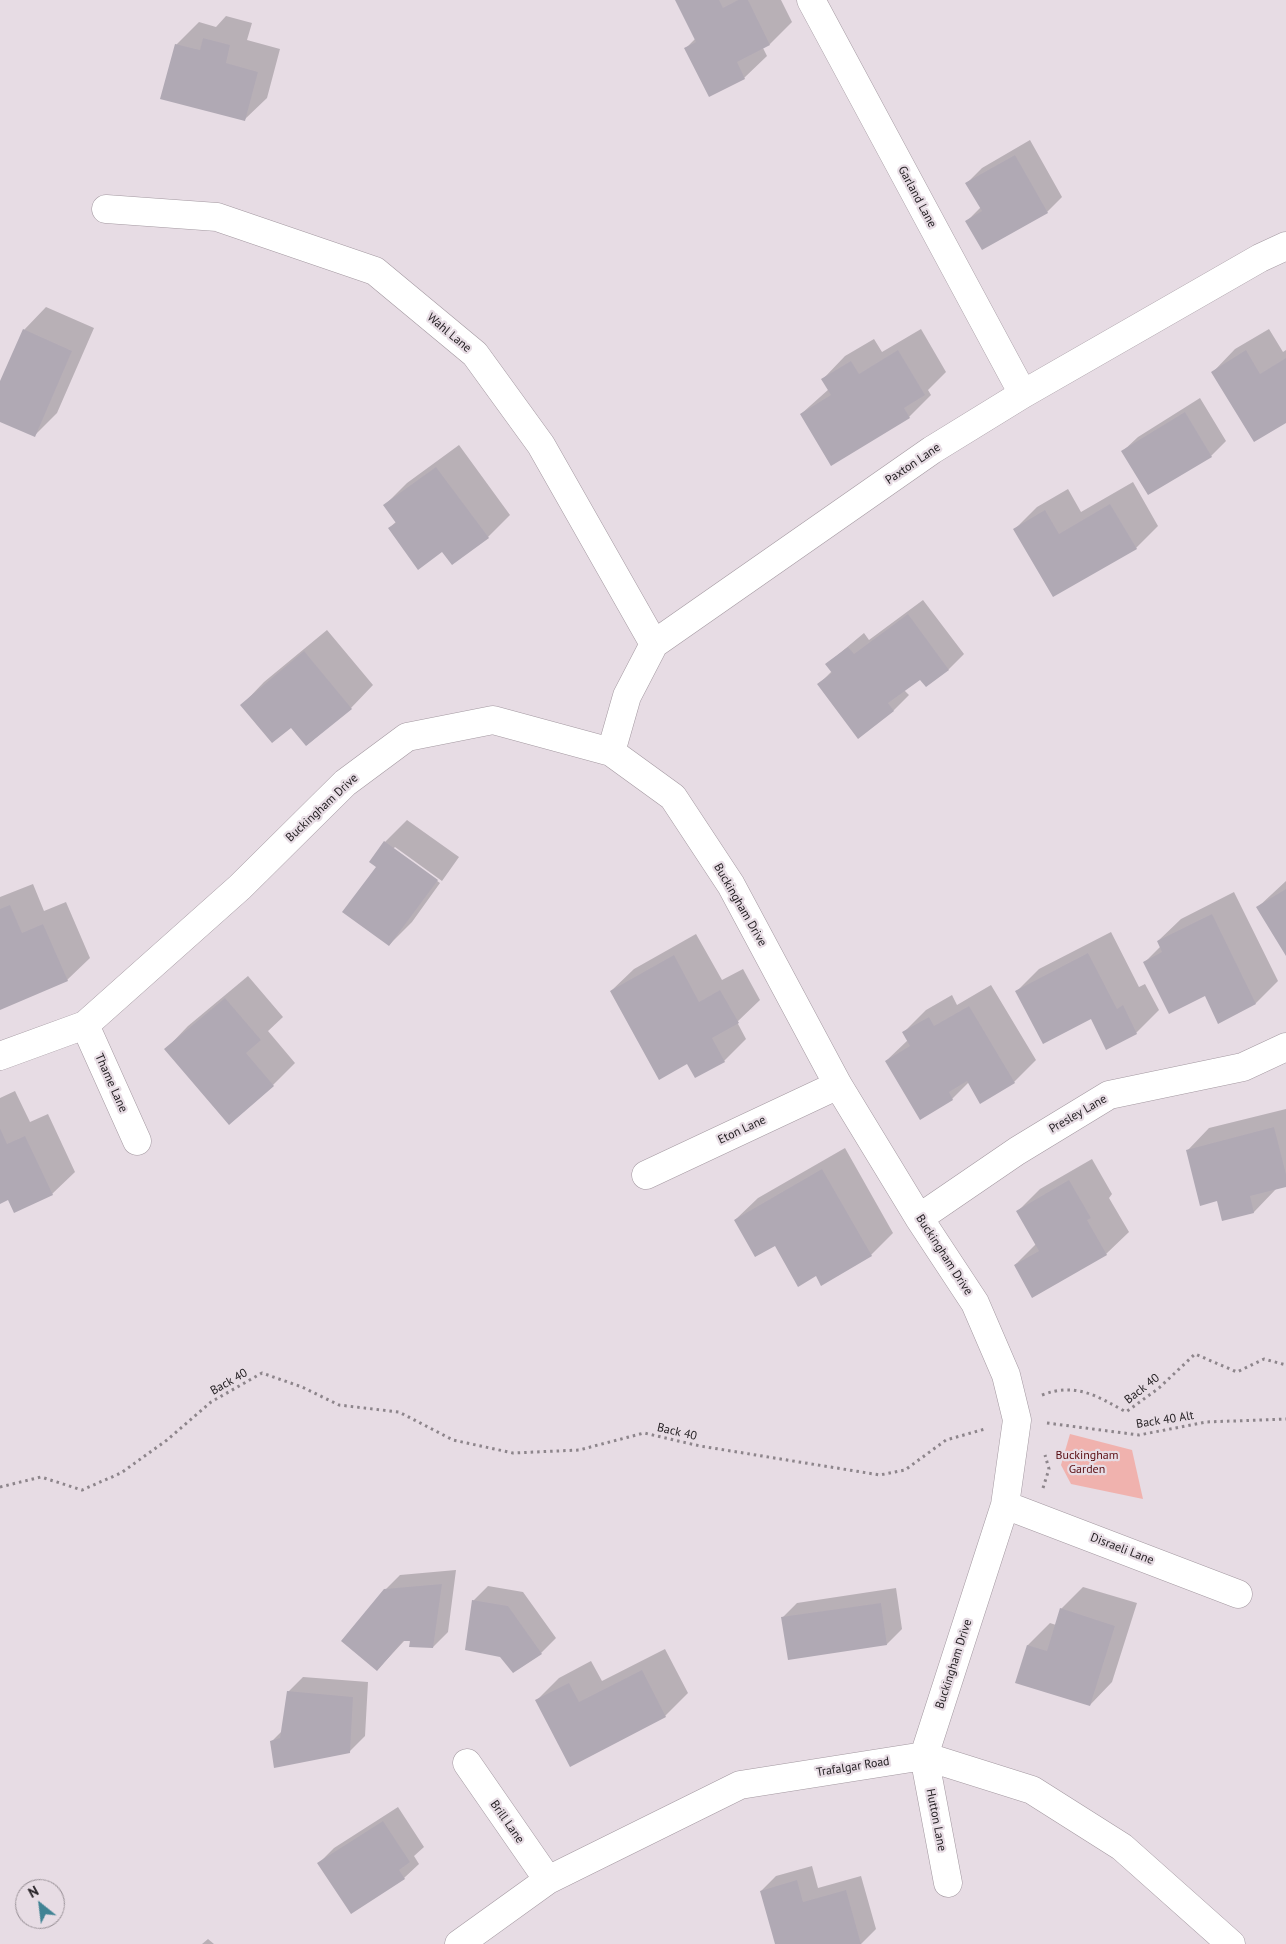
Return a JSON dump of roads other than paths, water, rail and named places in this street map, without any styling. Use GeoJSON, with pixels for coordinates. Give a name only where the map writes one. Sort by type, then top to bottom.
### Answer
{"type":"FeatureCollection","features":[{"type":"Feature","properties":{"kind":"street","name":"Garland Lane"},"geometry":{"type":"LineString","coordinates":[[811,0],[1023,394]]}},
{"type":"Feature","properties":{"kind":"street","name":"Wahl Lane"},"geometry":{"type":"LineString","coordinates":[[106,209],[217,217],[375,272],[475,354],[541,445],[654,644]]}},
{"type":"Feature","properties":{"kind":"street","name":"Paxton Lane"},"geometry":{"type":"LineString","coordinates":[[612,752],[627,696],[654,644],[932,450],[1023,394],[1260,258],[1286,246]]}},
{"type":"Feature","properties":{"kind":"street","name":"Buckingham Drive"},"geometry":{"type":"LineString","coordinates":[[0,1056],[85,1025],[240,887],[345,783],[407,738],[494,720],[612,752],[673,797],[731,885],[838,1085],[919,1218],[975,1303],[1006,1375],[1017,1420],[1005,1504],[924,1756]]}},
{"type":"Feature","properties":{"kind":"street","name":"Thame Lane"},"geometry":{"type":"LineString","coordinates":[[85,1025],[137,1141]]}},
{"type":"Feature","properties":{"kind":"street","name":"Presley Lane"},"geometry":{"type":"LineString","coordinates":[[919,1218],[1017,1150],[1109,1096],[1243,1067],[1286,1047]]}},
{"type":"Feature","properties":{"kind":"street","name":"Eton Lane"},"geometry":{"type":"LineString","coordinates":[[646,1175],[838,1085]]}},
{"type":"Feature","properties":{"kind":"street","name":"Disraeli Lane"},"geometry":{"type":"LineString","coordinates":[[1005,1504],[1238,1594]]}},
{"type":"Feature","properties":{"kind":"street","name":"Trafalgar Road"},"geometry":{"type":"LineString","coordinates":[[459,1944],[548,1880],[740,1785],[924,1756],[1032,1790],[1122,1847],[1231,1944]]}},
{"type":"Feature","properties":{"kind":"street","name":"Hutton Lane"},"geometry":{"type":"LineString","coordinates":[[924,1756],[948,1883]]}},
{"type":"Feature","properties":{"kind":"street","name":"Brill Lane"},"geometry":{"type":"LineString","coordinates":[[467,1763],[548,1880]]}},
{"type":"Feature","properties":{"kind":"park label","name":"Buckingham Garden"},"geometry":{"type":"Point","coordinates":[1087,1463]}}]}
